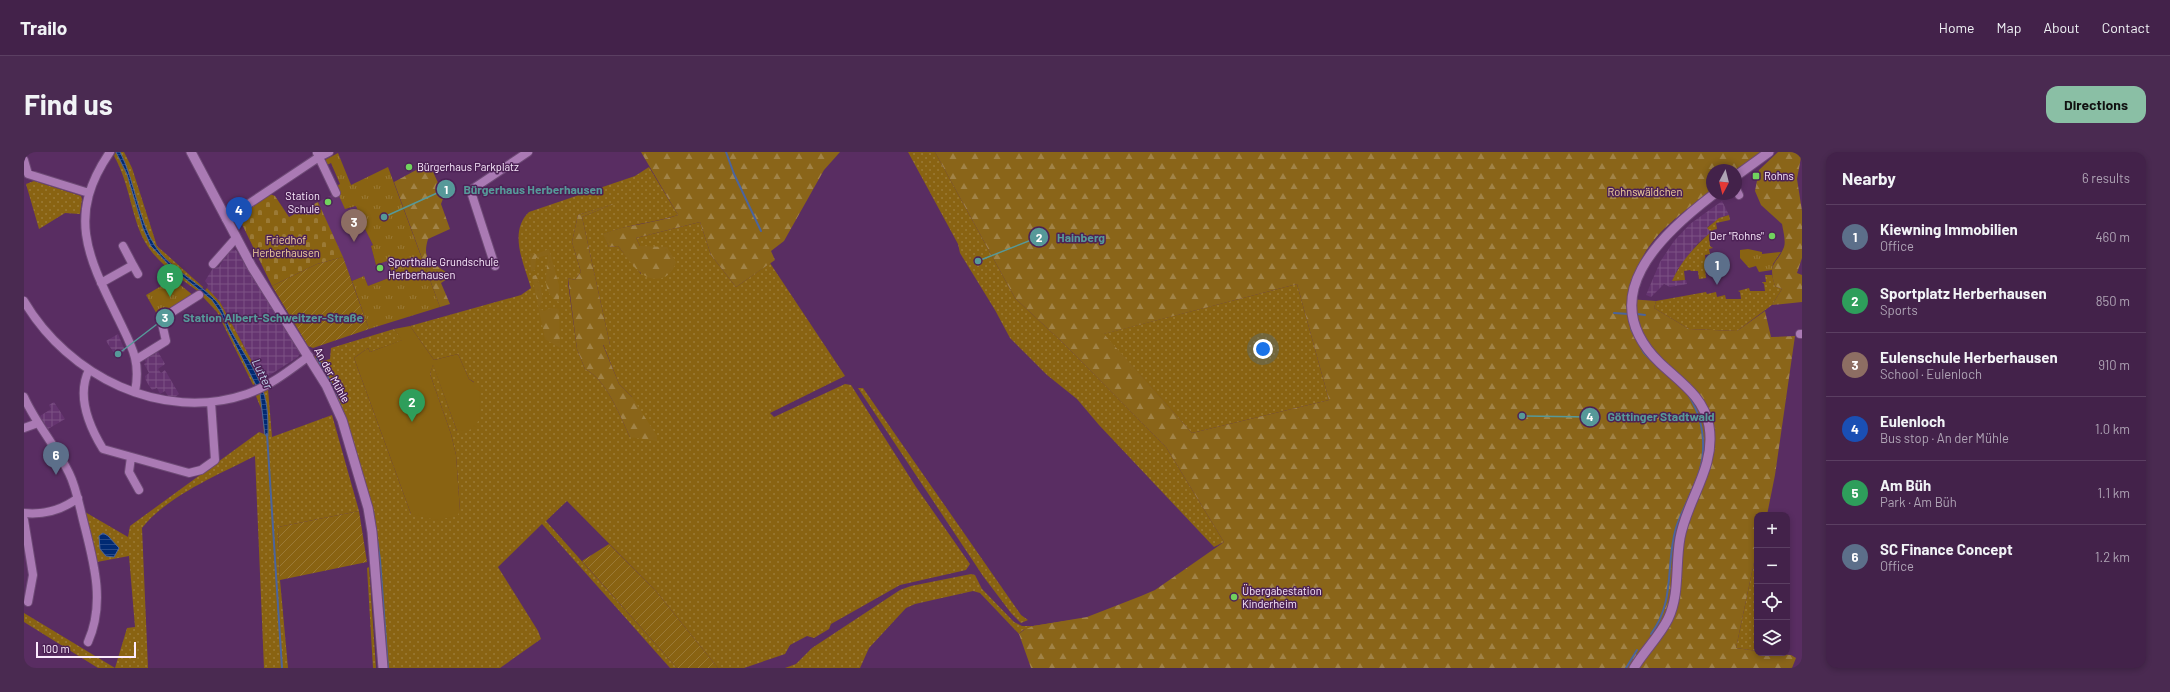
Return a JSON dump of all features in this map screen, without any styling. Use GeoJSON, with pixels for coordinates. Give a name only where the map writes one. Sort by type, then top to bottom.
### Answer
{"type":"FeatureCollection","features":[{"type":"Feature","properties":{"kind":"street"},"geometry":{"type":"LineString","coordinates":[[110,152],[101,165],[88,192],[85,212],[85,235],[101,284],[136,359],[138,377],[135,392]]}},
{"type":"Feature","properties":{"kind":"street","name":"An der Mühle"},"geometry":{"type":"LineString","coordinates":[[191,152],[261,282],[326,385],[342,420],[368,508],[373,538],[383,668]]}},
{"type":"Feature","properties":{"kind":"street"},"geometry":{"type":"LineString","coordinates":[[226,218],[318,154],[329,152]]}},
{"type":"Feature","properties":{"kind":"street"},"geometry":{"type":"LineString","coordinates":[[495,266],[472,195],[474,188],[528,152]]}},
{"type":"Feature","properties":{"kind":"street"},"geometry":{"type":"LineString","coordinates":[[1742,172],[1769,152]]}},
{"type":"Feature","properties":{"kind":"street"},"geometry":{"type":"LineString","coordinates":[[318,154],[336,193]]}},
{"type":"Feature","properties":{"kind":"street"},"geometry":{"type":"LineString","coordinates":[[24,160],[28,174],[88,192]]}},
{"type":"Feature","properties":{"kind":"street"},"geometry":{"type":"LineString","coordinates":[[1634,668],[1662,630],[1674,604],[1680,536],[1704,477],[1710,450],[1709,427],[1699,400],[1686,384],[1660,363],[1644,342],[1633,318],[1633,296],[1642,268],[1657,244],[1683,218],[1706,200]]}},
{"type":"Feature","properties":{"kind":"street"},"geometry":{"type":"LineString","coordinates":[[213,264],[236,238]]}},
{"type":"Feature","properties":{"kind":"street"},"geometry":{"type":"LineString","coordinates":[[123,246],[138,274]]}},
{"type":"Feature","properties":{"kind":"street"},"geometry":{"type":"LineString","coordinates":[[101,284],[133,265]]}},
{"type":"Feature","properties":{"kind":"street"},"geometry":{"type":"LineString","coordinates":[[136,359],[166,341],[161,320],[199,295]]}},
{"type":"Feature","properties":{"kind":"street"},"geometry":{"type":"LineString","coordinates":[[24,301],[26,312],[54,341],[89,370],[135,392],[172,402],[211,402],[254,391],[309,356]]}},
{"type":"Feature","properties":{"kind":"street"},"geometry":{"type":"LineString","coordinates":[[89,370],[83,389],[90,427],[103,449],[189,473],[201,470],[213,461],[215,457],[211,402]]}},
{"type":"Feature","properties":{"kind":"street"},"geometry":{"type":"LineString","coordinates":[[24,397],[38,423],[70,474],[79,502],[93,562],[97,592],[96,618],[88,642]]}},
{"type":"Feature","properties":{"kind":"street"},"geometry":{"type":"LineString","coordinates":[[24,428],[38,423]]}},
{"type":"Feature","properties":{"kind":"street"},"geometry":{"type":"LineString","coordinates":[[131,457],[129,472],[139,490]]}},
{"type":"Feature","properties":{"kind":"street"},"geometry":{"type":"LineString","coordinates":[[24,513],[35,514],[61,509],[79,502]]}},
{"type":"Feature","properties":{"kind":"street"},"geometry":{"type":"LineString","coordinates":[[24,520],[33,575],[28,602]]}},
{"type":"Feature","properties":{"kind":"shaded area"},"geometry":{"type":"Polygon","coordinates":[[[337,192],[348,209],[356,206],[359,214],[361,213],[364,222],[362,223],[373,245],[371,246],[376,265],[387,261],[394,276],[368,286],[364,276],[352,281],[318,202],[337,192]]]}},
{"type":"Feature","properties":{"kind":"shaded area"},"geometry":{"type":"Polygon","coordinates":[[[1722,201],[1729,215],[1724,216],[1707,227],[1711,232],[1698,243],[1677,270],[1673,281],[1686,280],[1687,284],[1670,287],[1664,284],[1651,297],[1646,295],[1660,262],[1674,241],[1690,224],[1722,201]]]}},
{"type":"Feature","properties":{"kind":"shaded area"},"geometry":{"type":"Polygon","coordinates":[[[230,249],[236,250],[300,353],[298,357],[262,380],[220,302],[207,288],[208,285],[205,281],[213,268],[219,267],[230,249]]]}},
{"type":"Feature","properties":{"kind":"shaded area"},"geometry":{"type":"Polygon","coordinates":[[[118,334],[125,351],[116,356],[106,341],[118,334]]]}},
{"type":"Feature","properties":{"kind":"shaded area"},"geometry":{"type":"Polygon","coordinates":[[[157,350],[165,364],[158,369],[161,373],[165,370],[179,394],[175,397],[168,396],[165,391],[160,394],[157,388],[152,390],[146,381],[145,376],[149,373],[144,364],[146,363],[144,358],[157,350]]]}},
{"type":"Feature","properties":{"kind":"shaded area"},"geometry":{"type":"Polygon","coordinates":[[[54,402],[65,419],[48,429],[40,416],[51,409],[49,405],[54,402]]]}},
{"type":"Feature","properties":{"kind":"green space"},"geometry":{"type":"Polygon","coordinates":[[[116,152],[124,152],[132,168],[157,246],[203,287],[202,289],[165,258],[162,258],[201,291],[199,292],[163,264],[145,242],[136,222],[124,178],[114,156],[116,152]]]}},
{"type":"Feature","properties":{"kind":"green space"},"geometry":{"type":"Polygon","coordinates":[[[641,152],[840,152],[824,170],[784,241],[771,251],[775,260],[736,287],[711,255],[700,222],[636,238],[640,246],[667,247],[676,262],[671,272],[662,278],[657,279],[646,276],[635,267],[618,246],[609,247],[603,234],[621,228],[678,215],[641,152]]]}},
{"type":"Feature","properties":{"kind":"green space"},"geometry":{"type":"Polygon","coordinates":[[[908,152],[935,152],[1015,298],[1061,341],[1166,447],[1224,542],[1214,547],[1099,425],[1077,399],[1047,375],[1010,338],[995,310],[960,253],[958,244],[908,152]]]}},
{"type":"Feature","properties":{"kind":"green space","name":"Rohnswäldchen"},"geometry":{"type":"Polygon","coordinates":[[[935,152],[1762,152],[1742,167],[1742,164],[1706,164],[1706,195],[1679,215],[1650,245],[1637,270],[1629,299],[1656,301],[1654,308],[1689,329],[1737,331],[1765,311],[1771,337],[1795,336],[1775,475],[1768,512],[1754,512],[1754,562],[1736,648],[1754,651],[1754,656],[1791,655],[1796,658],[1792,668],[1031,668],[1019,634],[1024,630],[1033,626],[1087,617],[1155,590],[1224,542],[1166,447],[1061,341],[1015,298],[935,152]],[[1297,284],[1104,334],[1192,433],[1329,400],[1297,284]]]}},
{"type":"Feature","properties":{"kind":"green space"},"geometry":{"type":"Polygon","coordinates":[[[1778,152],[1802,152],[1797,179],[1802,211],[1802,258],[1797,273],[1802,275],[1802,302],[1772,305],[1782,289],[1775,286],[1772,267],[1781,253],[1785,242],[1782,224],[1761,205],[1755,191],[1759,170],[1778,152]]]}},
{"type":"Feature","properties":{"kind":"green space"},"geometry":{"type":"Polygon","coordinates":[[[338,153],[351,185],[388,167],[440,307],[369,329],[352,281],[364,276],[368,286],[394,276],[387,261],[376,265],[371,246],[373,245],[362,223],[364,222],[361,214],[359,214],[356,206],[345,209],[335,187],[340,184],[331,163],[325,166],[325,160],[338,153]]]}},
{"type":"Feature","properties":{"kind":"green space"},"geometry":{"type":"Polygon","coordinates":[[[429,163],[444,196],[441,204],[450,229],[428,239],[426,246],[427,256],[429,259],[446,272],[447,279],[441,283],[450,304],[440,307],[394,182],[429,163]]]}},
{"type":"Feature","properties":{"kind":"green space"},"geometry":{"type":"Polygon","coordinates":[[[649,167],[678,215],[622,228],[604,234],[609,247],[618,246],[641,274],[640,246],[636,238],[700,222],[711,255],[736,287],[770,263],[845,376],[770,413],[774,417],[845,384],[851,385],[916,487],[970,564],[966,570],[900,585],[831,624],[829,629],[814,638],[807,636],[790,645],[785,654],[744,668],[718,668],[655,590],[567,501],[546,521],[677,668],[670,668],[542,524],[498,567],[538,631],[541,639],[500,668],[386,668],[376,533],[343,417],[314,359],[315,355],[318,354],[323,361],[330,359],[331,348],[394,329],[403,340],[370,352],[368,348],[354,358],[411,514],[460,511],[456,455],[451,434],[430,374],[433,364],[457,431],[474,382],[469,379],[458,354],[434,360],[410,326],[521,295],[531,288],[522,259],[519,239],[519,229],[529,212],[635,176],[649,167]],[[613,204],[578,215],[572,242],[581,272],[575,280],[568,278],[568,283],[577,349],[585,369],[600,381],[612,399],[630,437],[632,397],[619,384],[603,344],[610,345],[582,217],[613,204]]]}},
{"type":"Feature","properties":{"kind":"green space"},"geometry":{"type":"Polygon","coordinates":[[[34,181],[81,196],[80,214],[65,213],[39,229],[26,184],[34,181]]]}},
{"type":"Feature","properties":{"kind":"green space","name":"Friedhof Herberhausen"},"geometry":{"type":"Polygon","coordinates":[[[270,194],[275,196],[289,217],[318,202],[343,257],[317,264],[272,286],[239,218],[239,215],[270,194]]]}},
{"type":"Feature","properties":{"kind":"green space"},"geometry":{"type":"Polygon","coordinates":[[[621,201],[582,217],[610,345],[603,345],[619,384],[632,397],[657,436],[657,441],[630,437],[612,399],[600,381],[585,369],[577,349],[568,278],[575,280],[581,272],[572,242],[578,215],[621,201]]]}},
{"type":"Feature","properties":{"kind":"green space"},"geometry":{"type":"Polygon","coordinates":[[[1729,215],[1730,220],[1716,223],[1717,229],[1713,230],[1714,235],[1709,236],[1710,246],[1713,248],[1709,249],[1710,254],[1705,255],[1706,265],[1709,267],[1705,268],[1706,278],[1699,279],[1698,271],[1690,270],[1684,271],[1685,280],[1672,281],[1689,254],[1711,232],[1707,228],[1719,218],[1729,215]]]}},
{"type":"Feature","properties":{"kind":"green space"},"geometry":{"type":"Polygon","coordinates":[[[549,249],[559,285],[559,302],[549,293],[547,287],[546,274],[548,255],[536,258],[535,270],[531,272],[530,253],[536,254],[549,249]]]}},
{"type":"Feature","properties":{"kind":"green space"},"geometry":{"type":"Polygon","coordinates":[[[1748,249],[1762,252],[1762,254],[1781,252],[1773,264],[1772,270],[1759,272],[1756,266],[1749,268],[1740,258],[1740,250],[1748,249]]]}},
{"type":"Feature","properties":{"kind":"green space"},"geometry":{"type":"Polygon","coordinates":[[[343,257],[369,329],[313,348],[308,346],[272,286],[317,264],[343,257]]]}},
{"type":"Feature","properties":{"kind":"green space"},"geometry":{"type":"Polygon","coordinates":[[[536,275],[541,287],[542,295],[539,308],[544,311],[550,308],[559,309],[560,348],[545,339],[532,276],[536,275]]]}},
{"type":"Feature","properties":{"kind":"green space"},"geometry":{"type":"Polygon","coordinates":[[[1765,275],[1772,275],[1775,286],[1782,289],[1772,305],[1737,331],[1689,329],[1654,308],[1656,301],[1706,292],[1707,294],[1716,292],[1717,297],[1725,295],[1726,299],[1741,299],[1740,292],[1738,291],[1749,288],[1750,291],[1765,291],[1764,284],[1762,282],[1766,282],[1765,275]]]}},
{"type":"Feature","properties":{"kind":"green space"},"geometry":{"type":"Polygon","coordinates":[[[173,279],[194,296],[165,315],[158,316],[146,295],[173,279]]]}},
{"type":"Feature","properties":{"kind":"green space"},"geometry":{"type":"Polygon","coordinates":[[[1297,284],[1329,400],[1192,433],[1103,334],[1297,284]]]}},
{"type":"Feature","properties":{"kind":"green space"},"geometry":{"type":"Polygon","coordinates":[[[207,288],[220,302],[262,380],[253,385],[217,312],[202,296],[207,288]]]}},
{"type":"Feature","properties":{"kind":"green space"},"geometry":{"type":"Polygon","coordinates":[[[410,326],[434,360],[458,354],[469,379],[479,386],[480,417],[475,427],[461,434],[457,431],[433,365],[430,374],[451,434],[456,455],[460,511],[457,516],[436,520],[411,514],[354,358],[368,348],[370,352],[402,340],[394,329],[410,326]]]}},
{"type":"Feature","properties":{"kind":"green space"},"geometry":{"type":"Polygon","coordinates":[[[858,388],[863,388],[1021,615],[1028,620],[1021,623],[1011,613],[983,576],[858,388]]]}},
{"type":"Feature","properties":{"kind":"green space"},"geometry":{"type":"Polygon","coordinates":[[[268,389],[272,437],[332,415],[359,511],[278,527],[280,580],[288,668],[264,668],[255,456],[179,496],[153,516],[142,528],[148,668],[115,668],[127,628],[135,627],[129,556],[97,562],[85,512],[128,537],[130,526],[259,432],[264,434],[262,411],[256,396],[268,389]]]}},
{"type":"Feature","properties":{"kind":"green space"},"geometry":{"type":"Polygon","coordinates":[[[359,511],[367,562],[280,580],[278,527],[359,511]]]}},
{"type":"Feature","properties":{"kind":"green space"},"geometry":{"type":"Polygon","coordinates":[[[609,544],[655,590],[718,668],[677,668],[582,561],[609,544]]]}},
{"type":"Feature","properties":{"kind":"green space"},"geometry":{"type":"Polygon","coordinates":[[[1754,562],[1754,651],[1736,648],[1754,562]]]}},
{"type":"Feature","properties":{"kind":"green space"},"geometry":{"type":"Polygon","coordinates":[[[369,567],[376,668],[373,668],[367,568],[369,567]]]}},
{"type":"Feature","properties":{"kind":"green space"},"geometry":{"type":"Polygon","coordinates":[[[971,574],[975,575],[982,589],[1014,622],[1022,626],[1033,626],[1072,620],[1023,630],[1019,634],[980,593],[973,591],[915,604],[906,608],[869,648],[860,668],[785,668],[796,664],[812,648],[900,590],[911,586],[971,574]]]}},
{"type":"Feature","properties":{"kind":"green space"},"geometry":{"type":"Polygon","coordinates":[[[24,613],[115,668],[98,668],[24,622],[24,613]]]}},
{"type":"Feature","properties":{"kind":"water"},"geometry":{"type":"Polygon","coordinates":[[[116,152],[120,152],[125,163],[144,224],[155,246],[167,261],[206,292],[216,301],[221,309],[230,329],[252,367],[265,396],[268,419],[268,436],[265,435],[260,393],[221,313],[212,300],[172,268],[151,246],[143,228],[127,174],[116,152]]]}},
{"type":"Feature","properties":{"kind":"water"},"geometry":{"type":"Polygon","coordinates":[[[103,533],[108,536],[119,548],[114,557],[106,556],[100,549],[99,536],[103,533]]]}},
{"type":"Feature","properties":{"kind":"waterway"},"geometry":{"type":"LineString","coordinates":[[726,152],[734,174],[761,231]]}},
{"type":"Feature","properties":{"kind":"waterway"},"geometry":{"type":"LineString","coordinates":[[1614,313],[1629,314]]}},
{"type":"Feature","properties":{"kind":"waterway"},"geometry":{"type":"LineString","coordinates":[[1637,314],[1645,315]]}},
{"type":"Feature","properties":{"kind":"waterway"},"geometry":{"type":"LineString","coordinates":[[1631,329],[1644,353],[1658,367]]}},
{"type":"Feature","properties":{"kind":"waterway"},"geometry":{"type":"LineString","coordinates":[[317,358],[331,383],[345,417]]}},
{"type":"Feature","properties":{"kind":"waterway"},"geometry":{"type":"LineString","coordinates":[[1651,634],[1659,621],[1664,608],[1676,528],[1696,481],[1702,461],[1702,429],[1696,409],[1689,396]]}},
{"type":"Feature","properties":{"kind":"waterway","name":"Lutter"},"geometry":{"type":"LineString","coordinates":[[267,434],[282,668]]}},
{"type":"Feature","properties":{"kind":"waterway"},"geometry":{"type":"LineString","coordinates":[[373,511],[380,560],[388,668]]}},
{"type":"Feature","properties":{"kind":"waterway"},"geometry":{"type":"LineString","coordinates":[[1626,668],[1637,650]]}},
{"type":"Feature","properties":{"kind":"place","name":"Bürgerhaus Parkplatz"},"geometry":{"type":"Point","coordinates":[409,167]}},
{"type":"Feature","properties":{"kind":"place","name":"Rohns"},"geometry":{"type":"Point","coordinates":[1756,176]}},
{"type":"Feature","properties":{"kind":"place","name":"Station Schule"},"geometry":{"type":"Point","coordinates":[328,202]}},
{"type":"Feature","properties":{"kind":"place","name":"Bürgerhaus Herberhausen"},"geometry":{"type":"Point","coordinates":[384,217]}},
{"type":"Feature","properties":{"kind":"place","name":"Eulenloch"},"geometry":{"type":"Point","coordinates":[239,230]}},
{"type":"Feature","properties":{"kind":"place","name":"Der \"Rohns\""},"geometry":{"type":"Point","coordinates":[1772,236]}},
{"type":"Feature","properties":{"kind":"place","name":"Eulenschule Herberhausen"},"geometry":{"type":"Point","coordinates":[354,242]}},
{"type":"Feature","properties":{"kind":"place","name":"Hainberg"},"geometry":{"type":"Point","coordinates":[978,261]}},
{"type":"Feature","properties":{"kind":"place","name":"Sporthalle Grundschule Herberhausen"},"geometry":{"type":"Point","coordinates":[380,268]}},
{"type":"Feature","properties":{"kind":"place","name":"Kiewning Immobilien"},"geometry":{"type":"Point","coordinates":[1717,285]}},
{"type":"Feature","properties":{"kind":"place","name":"Am Büh"},"geometry":{"type":"Point","coordinates":[170,297]}},
{"type":"Feature","properties":{"kind":"place","name":"Station Albert-Schweitzer-Straße"},"geometry":{"type":"Point","coordinates":[118,354]}},
{"type":"Feature","properties":{"kind":"place","name":"Göttinger Stadtwald"},"geometry":{"type":"Point","coordinates":[1522,416]}},
{"type":"Feature","properties":{"kind":"place","name":"Sportplatz Herberhausen"},"geometry":{"type":"Point","coordinates":[412,422]}},
{"type":"Feature","properties":{"kind":"place","name":"SC Finance Concept"},"geometry":{"type":"Point","coordinates":[56,475]}},
{"type":"Feature","properties":{"kind":"place","name":"Übergabestation Kinderheim"},"geometry":{"type":"Point","coordinates":[1234,597]}}]}
